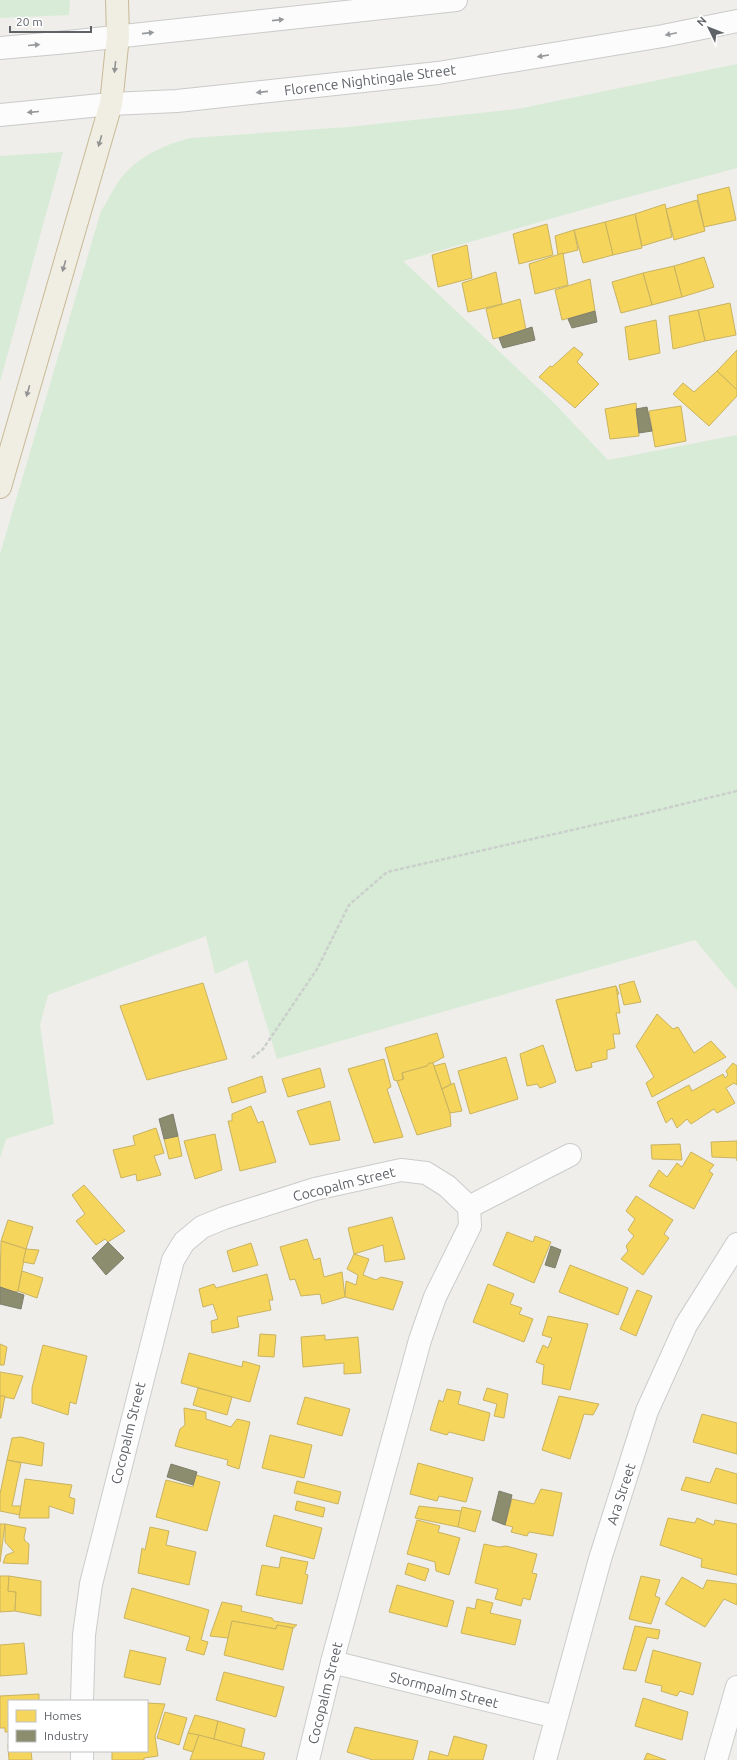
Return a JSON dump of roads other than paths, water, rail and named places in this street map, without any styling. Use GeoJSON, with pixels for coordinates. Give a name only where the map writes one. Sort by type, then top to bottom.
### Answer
{"type":"FeatureCollection","features":[{"type":"Feature","properties":{"kind":"highway"},"geometry":{"type":"LineString","coordinates":[[0,487],[111,104],[118,36],[117,0]]}},
{"type":"Feature","properties":{"kind":"street"},"geometry":{"type":"LineString","coordinates":[[0,48],[456,0]]}},
{"type":"Feature","properties":{"kind":"street","name":"Florence Nightingale Street"},"geometry":{"type":"LineString","coordinates":[[0,115],[111,104],[177,101],[438,73],[663,36],[737,21]]}},
{"type":"Feature","properties":{"kind":"street"},"geometry":{"type":"LineString","coordinates":[[469,1207],[570,1155]]}},
{"type":"Feature","properties":{"kind":"street","name":"Cocopalm Street"},"geometry":{"type":"LineString","coordinates":[[82,1700],[84,1635],[91,1584],[173,1260],[184,1242],[202,1226],[315,1189],[401,1170],[426,1173],[447,1186],[469,1207],[470,1226],[436,1297],[420,1340],[332,1662],[308,1760]]}},
{"type":"Feature","properties":{"kind":"street","name":"Ara Street"},"geometry":{"type":"LineString","coordinates":[[545,1760],[600,1559],[647,1411],[686,1325],[737,1244]]}},
{"type":"Feature","properties":{"kind":"street","name":"Stormpalm Street"},"geometry":{"type":"LineString","coordinates":[[332,1662],[556,1717]]}},
{"type":"Feature","properties":{"kind":"street"},"geometry":{"type":"LineString","coordinates":[[716,1760],[737,1687]]}}]}
